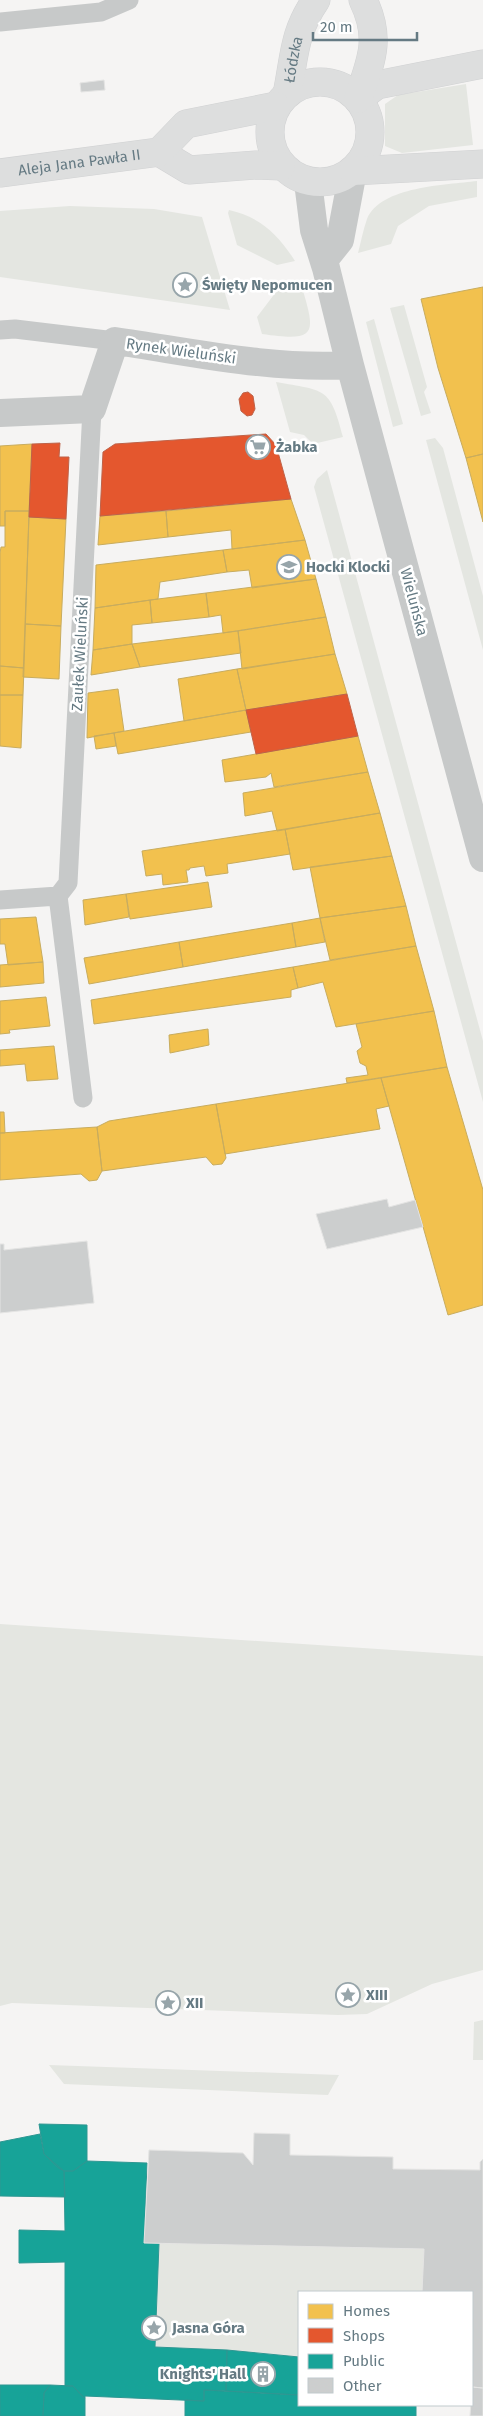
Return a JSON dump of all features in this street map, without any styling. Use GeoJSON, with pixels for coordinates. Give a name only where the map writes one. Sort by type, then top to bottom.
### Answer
{"type":"FeatureCollection","features":[{"type":"Feature","properties":{"kind":"street","name":"Łódzka"},"geometry":{"type":"LineString","coordinates":[[281,100],[296,38],[303,19],[316,0]]}},
{"type":"Feature","properties":{"kind":"street"},"geometry":{"type":"LineString","coordinates":[[358,99],[373,55],[373,20],[364,0]]}},
{"type":"Feature","properties":{"kind":"street"},"geometry":{"type":"LineString","coordinates":[[358,99],[377,85],[483,64]]}},
{"type":"Feature","properties":{"kind":"street"},"geometry":{"type":"LineString","coordinates":[[316,82],[331,83],[346,89],[358,99],[367,113],[371,128],[369,144],[363,159],[353,171],[339,179],[324,183],[308,182],[293,176],[281,166],[273,152],[269,137],[270,120],[281,100],[300,85],[316,82]]}},
{"type":"Feature","properties":{"kind":"street","name":"Aleja Jana Pawła II"},"geometry":{"type":"LineString","coordinates":[[159,152],[186,124],[281,100]]}},
{"type":"Feature","properties":{"kind":"street","name":"Aleja Jana Pawła II"},"geometry":{"type":"LineString","coordinates":[[0,173],[159,152],[189,170],[256,165],[281,166]]}},
{"type":"Feature","properties":{"kind":"street"},"geometry":{"type":"LineString","coordinates":[[353,171],[483,164]]}},
{"type":"Feature","properties":{"kind":"street"},"geometry":{"type":"LineString","coordinates":[[324,260],[340,240],[353,171]]}},
{"type":"Feature","properties":{"kind":"street","name":"Wieluńska"},"geometry":{"type":"LineString","coordinates":[[308,182],[314,230],[324,260],[350,366],[483,858]]}},
{"type":"Feature","properties":{"kind":"street","name":"Rynek Wieluński"},"geometry":{"type":"LineString","coordinates":[[92,409],[115,341],[260,362],[323,367],[350,366]]}},
{"type":"Feature","properties":{"kind":"street"},"geometry":{"type":"LineString","coordinates":[[0,414],[92,409]]}},
{"type":"Feature","properties":{"kind":"lane"},"geometry":{"type":"LineString","coordinates":[[0,22],[101,12],[129,0]]}},
{"type":"Feature","properties":{"kind":"lane"},"geometry":{"type":"LineString","coordinates":[[0,330],[15,329],[115,341]]}},
{"type":"Feature","properties":{"kind":"lane","name":"Zaułek Wieluński"},"geometry":{"type":"LineString","coordinates":[[58,896],[68,883],[92,409]]}},
{"type":"Feature","properties":{"kind":"lane"},"geometry":{"type":"LineString","coordinates":[[0,900],[58,896],[83,1098]]}},
{"type":"Feature","properties":{"kind":"shaded area"},"geometry":{"type":"Polygon","coordinates":[[[466,84],[473,145],[402,153],[385,146],[385,104],[398,95],[466,84]]]}},
{"type":"Feature","properties":{"kind":"shaded area"},"geometry":{"type":"Polygon","coordinates":[[[477,181],[477,197],[429,206],[398,226],[391,244],[358,253],[367,219],[374,208],[386,200],[416,189],[477,181]]]}},
{"type":"Feature","properties":{"kind":"shaded area"},"geometry":{"type":"Polygon","coordinates":[[[70,206],[154,209],[202,217],[230,310],[0,277],[0,211],[70,206]]]}},
{"type":"Feature","properties":{"kind":"shaded area"},"geometry":{"type":"Polygon","coordinates":[[[229,210],[250,217],[267,228],[282,243],[295,261],[277,265],[237,245],[228,213],[229,210]]]}},
{"type":"Feature","properties":{"kind":"shaded area"},"geometry":{"type":"Polygon","coordinates":[[[301,284],[309,314],[310,324],[308,331],[303,335],[294,337],[262,334],[257,317],[279,288],[301,284]]]}},
{"type":"Feature","properties":{"kind":"shaded area"},"geometry":{"type":"Polygon","coordinates":[[[404,305],[427,387],[424,392],[431,413],[421,416],[390,308],[404,305]]]}},
{"type":"Feature","properties":{"kind":"shaded area"},"geometry":{"type":"Polygon","coordinates":[[[374,319],[403,424],[393,427],[366,322],[374,319]]]}},
{"type":"Feature","properties":{"kind":"shaded area"},"geometry":{"type":"Polygon","coordinates":[[[276,382],[305,387],[323,394],[334,408],[343,437],[313,444],[304,435],[290,432],[276,382]]]}},
{"type":"Feature","properties":{"kind":"shaded area"},"geometry":{"type":"Polygon","coordinates":[[[435,438],[443,448],[483,596],[483,650],[426,440],[435,438]]]}},
{"type":"Feature","properties":{"kind":"shaded area"},"geometry":{"type":"Polygon","coordinates":[[[327,470],[483,1041],[483,1102],[314,487],[317,479],[327,470]]]}},
{"type":"Feature","properties":{"kind":"shaded area"},"geometry":{"type":"Polygon","coordinates":[[[0,1624],[483,1656],[483,1970],[432,1984],[367,2014],[338,2015],[12,2003],[0,2006],[0,1624]]]}},
{"type":"Feature","properties":{"kind":"shaded area"},"geometry":{"type":"Polygon","coordinates":[[[483,2020],[483,2060],[473,2060],[474,2022],[483,2020]]]}},
{"type":"Feature","properties":{"kind":"shaded area"},"geometry":{"type":"Polygon","coordinates":[[[49,2065],[339,2075],[328,2095],[64,2084],[49,2065]]]}},
{"type":"Feature","properties":{"kind":"shaded area"},"geometry":{"type":"Polygon","coordinates":[[[159,2243],[424,2249],[422,2291],[298,2291],[298,2357],[227,2350],[155,2347],[159,2243]]]}},
{"type":"Feature","properties":{"kind":"building: Homes"},"geometry":{"type":"Polygon","coordinates":[[[483,287],[483,454],[466,458],[438,368],[421,299],[483,287]]]}},
{"type":"Feature","properties":{"kind":"building: Homes"},"geometry":{"type":"Polygon","coordinates":[[[32,444],[29,511],[5,511],[5,526],[0,526],[0,446],[32,444]]]}},
{"type":"Feature","properties":{"kind":"building: Homes"},"geometry":{"type":"Polygon","coordinates":[[[483,454],[483,522],[466,458],[483,454]]]}},
{"type":"Feature","properties":{"kind":"building: Homes"},"geometry":{"type":"Polygon","coordinates":[[[291,499],[305,540],[232,549],[231,530],[168,537],[166,511],[291,499]]]}},
{"type":"Feature","properties":{"kind":"building: Homes"},"geometry":{"type":"Polygon","coordinates":[[[5,511],[29,511],[24,668],[0,666],[0,553],[1,547],[5,547],[5,511]]]}},
{"type":"Feature","properties":{"kind":"building: Homes"},"geometry":{"type":"Polygon","coordinates":[[[166,511],[168,537],[98,545],[100,516],[166,511]]]}},
{"type":"Feature","properties":{"kind":"building: Homes"},"geometry":{"type":"Polygon","coordinates":[[[29,517],[66,519],[61,626],[25,624],[29,517]]]}},
{"type":"Feature","properties":{"kind":"building: Homes"},"geometry":{"type":"Polygon","coordinates":[[[305,540],[316,579],[252,588],[249,570],[227,572],[223,550],[305,540]]]}},
{"type":"Feature","properties":{"kind":"building: Homes"},"geometry":{"type":"Polygon","coordinates":[[[223,550],[227,572],[160,582],[158,599],[95,608],[96,565],[223,550]]]}},
{"type":"Feature","properties":{"kind":"building: Homes"},"geometry":{"type":"Polygon","coordinates":[[[316,579],[326,617],[223,633],[221,615],[209,617],[206,593],[316,579]]]}},
{"type":"Feature","properties":{"kind":"building: Homes"},"geometry":{"type":"Polygon","coordinates":[[[206,593],[209,617],[152,623],[150,600],[206,593]]]}},
{"type":"Feature","properties":{"kind":"building: Homes"},"geometry":{"type":"Polygon","coordinates":[[[150,600],[152,623],[132,625],[132,644],[93,650],[95,608],[150,600]]]}},
{"type":"Feature","properties":{"kind":"building: Homes"},"geometry":{"type":"Polygon","coordinates":[[[326,617],[335,654],[242,669],[238,631],[326,617]]]}},
{"type":"Feature","properties":{"kind":"building: Homes"},"geometry":{"type":"Polygon","coordinates":[[[25,624],[61,626],[59,679],[23,677],[25,624]]]}},
{"type":"Feature","properties":{"kind":"building: Homes"},"geometry":{"type":"Polygon","coordinates":[[[238,631],[241,653],[140,667],[132,644],[238,631]]]}},
{"type":"Feature","properties":{"kind":"building: Homes"},"geometry":{"type":"Polygon","coordinates":[[[132,644],[140,667],[91,675],[93,650],[132,644]]]}},
{"type":"Feature","properties":{"kind":"building: Homes"},"geometry":{"type":"Polygon","coordinates":[[[335,654],[347,694],[246,710],[237,669],[335,654]]]}},
{"type":"Feature","properties":{"kind":"building: Homes"},"geometry":{"type":"Polygon","coordinates":[[[0,666],[24,668],[23,695],[0,695],[0,666]]]}},
{"type":"Feature","properties":{"kind":"building: Homes"},"geometry":{"type":"Polygon","coordinates":[[[237,669],[246,710],[184,721],[178,679],[237,669]]]}},
{"type":"Feature","properties":{"kind":"building: Homes"},"geometry":{"type":"Polygon","coordinates":[[[118,689],[124,731],[87,738],[88,693],[118,689]]]}},
{"type":"Feature","properties":{"kind":"building: Homes"},"geometry":{"type":"Polygon","coordinates":[[[0,695],[23,695],[21,748],[0,746],[0,695]]]}},
{"type":"Feature","properties":{"kind":"building: Homes"},"geometry":{"type":"Polygon","coordinates":[[[246,710],[251,732],[118,754],[114,733],[246,710]]]}},
{"type":"Feature","properties":{"kind":"building: Homes"},"geometry":{"type":"Polygon","coordinates":[[[114,733],[116,746],[96,749],[94,736],[114,733]]]}},
{"type":"Feature","properties":{"kind":"building: Homes"},"geometry":{"type":"Polygon","coordinates":[[[358,736],[368,772],[274,787],[271,773],[266,777],[225,782],[222,760],[358,736]]]}},
{"type":"Feature","properties":{"kind":"building: Homes"},"geometry":{"type":"Polygon","coordinates":[[[368,772],[380,813],[277,831],[272,811],[245,816],[243,793],[368,772]]]}},
{"type":"Feature","properties":{"kind":"building: Homes"},"geometry":{"type":"Polygon","coordinates":[[[380,813],[392,856],[293,870],[285,829],[380,813]]]}},
{"type":"Feature","properties":{"kind":"building: Homes"},"geometry":{"type":"Polygon","coordinates":[[[285,829],[290,854],[227,864],[228,873],[206,876],[204,866],[190,868],[186,870],[188,882],[163,885],[162,874],[146,876],[142,851],[285,829]]]}},
{"type":"Feature","properties":{"kind":"building: Homes"},"geometry":{"type":"Polygon","coordinates":[[[392,856],[406,906],[320,918],[310,867],[392,856]]]}},
{"type":"Feature","properties":{"kind":"building: Homes"},"geometry":{"type":"Polygon","coordinates":[[[208,882],[212,907],[130,919],[126,894],[208,882]]]}},
{"type":"Feature","properties":{"kind":"building: Homes"},"geometry":{"type":"Polygon","coordinates":[[[126,894],[129,917],[85,925],[83,900],[126,894]]]}},
{"type":"Feature","properties":{"kind":"building: Homes"},"geometry":{"type":"Polygon","coordinates":[[[406,906],[416,946],[330,960],[320,918],[406,906]]]}},
{"type":"Feature","properties":{"kind":"building: Homes"},"geometry":{"type":"Polygon","coordinates":[[[36,917],[43,962],[8,965],[5,944],[0,944],[0,919],[36,917]]]}},
{"type":"Feature","properties":{"kind":"building: Homes"},"geometry":{"type":"Polygon","coordinates":[[[320,918],[325,942],[296,947],[292,923],[320,918]]]}},
{"type":"Feature","properties":{"kind":"building: Homes"},"geometry":{"type":"Polygon","coordinates":[[[292,923],[296,947],[183,967],[179,942],[292,923]]]}},
{"type":"Feature","properties":{"kind":"building: Homes"},"geometry":{"type":"Polygon","coordinates":[[[179,942],[183,967],[89,984],[84,958],[179,942]]]}},
{"type":"Feature","properties":{"kind":"building: Homes"},"geometry":{"type":"Polygon","coordinates":[[[416,946],[434,1011],[336,1027],[323,982],[298,988],[293,967],[416,946]]]}},
{"type":"Feature","properties":{"kind":"building: Homes"},"geometry":{"type":"Polygon","coordinates":[[[43,962],[44,983],[0,987],[0,965],[43,962]]]}},
{"type":"Feature","properties":{"kind":"building: Homes"},"geometry":{"type":"Polygon","coordinates":[[[293,967],[298,988],[291,990],[291,997],[94,1024],[91,1000],[293,967]]]}},
{"type":"Feature","properties":{"kind":"building: Homes"},"geometry":{"type":"Polygon","coordinates":[[[46,997],[50,1026],[9,1030],[10,1033],[0,1034],[0,1001],[46,997]]]}},
{"type":"Feature","properties":{"kind":"building: Homes"},"geometry":{"type":"Polygon","coordinates":[[[434,1011],[447,1067],[347,1083],[346,1078],[368,1075],[366,1066],[360,1063],[357,1051],[362,1047],[356,1024],[434,1011]]]}},
{"type":"Feature","properties":{"kind":"building: Homes"},"geometry":{"type":"Polygon","coordinates":[[[208,1029],[209,1045],[170,1053],[169,1035],[208,1029]]]}},
{"type":"Feature","properties":{"kind":"building: Homes"},"geometry":{"type":"Polygon","coordinates":[[[54,1046],[58,1079],[27,1081],[25,1064],[0,1066],[0,1050],[54,1046]]]}},
{"type":"Feature","properties":{"kind":"building: Homes"},"geometry":{"type":"Polygon","coordinates":[[[447,1067],[483,1190],[483,1305],[448,1315],[381,1078],[447,1067]]]}},
{"type":"Feature","properties":{"kind":"building: Homes"},"geometry":{"type":"Polygon","coordinates":[[[381,1078],[389,1106],[376,1109],[380,1129],[225,1154],[216,1104],[381,1078]]]}},
{"type":"Feature","properties":{"kind":"building: Homes"},"geometry":{"type":"Polygon","coordinates":[[[216,1104],[226,1158],[222,1164],[213,1165],[206,1157],[102,1171],[97,1127],[109,1121],[216,1104]]]}},
{"type":"Feature","properties":{"kind":"building: Homes"},"geometry":{"type":"Polygon","coordinates":[[[0,1112],[4,1112],[5,1133],[0,1133],[0,1112]]]}},
{"type":"Feature","properties":{"kind":"building: Homes"},"geometry":{"type":"Polygon","coordinates":[[[97,1127],[102,1171],[97,1180],[89,1181],[81,1174],[0,1180],[0,1133],[97,1127]]]}},
{"type":"Feature","properties":{"kind":"building: Shops"},"geometry":{"type":"Polygon","coordinates":[[[248,392],[253,396],[255,409],[252,415],[247,416],[241,411],[239,399],[243,393],[248,392]]]}},
{"type":"Feature","properties":{"kind":"building: Shops"},"geometry":{"type":"Polygon","coordinates":[[[266,434],[276,445],[291,499],[100,516],[103,452],[115,444],[266,434]]]}},
{"type":"Feature","properties":{"kind":"building: Shops"},"geometry":{"type":"Polygon","coordinates":[[[60,443],[59,457],[69,457],[66,519],[29,517],[32,444],[60,443]]]}},
{"type":"Feature","properties":{"kind":"building: Shops"},"geometry":{"type":"Polygon","coordinates":[[[347,694],[358,736],[256,754],[246,710],[347,694]]]}},
{"type":"Feature","properties":{"kind":"building: Public"},"geometry":{"type":"Polygon","coordinates":[[[39,2124],[87,2125],[87,2161],[73,2171],[64,2171],[57,2167],[44,2154],[39,2124]]]}},
{"type":"Feature","properties":{"kind":"building: Public"},"geometry":{"type":"Polygon","coordinates":[[[40,2134],[44,2154],[64,2171],[65,2197],[0,2196],[0,2142],[40,2134]]]}},
{"type":"Feature","properties":{"kind":"building: Public"},"geometry":{"type":"Polygon","coordinates":[[[87,2161],[147,2163],[144,2243],[159,2243],[155,2347],[227,2350],[226,2391],[204,2390],[204,2401],[85,2396],[85,2399],[73,2386],[65,2386],[65,2262],[19,2263],[19,2230],[65,2231],[64,2171],[73,2171],[87,2161]]]}},
{"type":"Feature","properties":{"kind":"building: Public","name":"Knights' Hall"},"geometry":{"type":"Polygon","coordinates":[[[227,2350],[298,2357],[298,2395],[226,2391],[227,2350]]]}},
{"type":"Feature","properties":{"kind":"building: Public"},"geometry":{"type":"Polygon","coordinates":[[[0,2385],[50,2385],[44,2393],[43,2416],[0,2416],[0,2385]]]}},
{"type":"Feature","properties":{"kind":"building: Public"},"geometry":{"type":"Polygon","coordinates":[[[50,2385],[73,2386],[85,2399],[85,2416],[43,2416],[44,2393],[50,2385]]]}},
{"type":"Feature","properties":{"kind":"building: Public"},"geometry":{"type":"Polygon","coordinates":[[[204,2390],[298,2395],[298,2406],[416,2406],[416,2416],[185,2416],[185,2400],[204,2401],[204,2390]]]}},
{"type":"Feature","properties":{"kind":"building: Other"},"geometry":{"type":"Polygon","coordinates":[[[104,80],[105,90],[81,92],[80,83],[104,80]]]}},
{"type":"Feature","properties":{"kind":"building: Other"},"geometry":{"type":"Polygon","coordinates":[[[387,1199],[389,1207],[415,1200],[423,1227],[327,1249],[316,1214],[387,1199]]]}},
{"type":"Feature","properties":{"kind":"building: Other"},"geometry":{"type":"Polygon","coordinates":[[[87,1241],[94,1303],[0,1313],[0,1244],[4,1244],[4,1250],[87,1241]]]}},
{"type":"Feature","properties":{"kind":"building: Other"},"geometry":{"type":"Polygon","coordinates":[[[254,2133],[290,2134],[290,2155],[393,2157],[393,2169],[480,2170],[480,2162],[483,2159],[483,2388],[473,2387],[473,2291],[422,2291],[424,2249],[144,2243],[149,2150],[243,2153],[253,2165],[254,2133]]]}},
{"type":"Feature","properties":{"kind":"building: Other"},"geometry":{"type":"Polygon","coordinates":[[[473,2387],[483,2388],[483,2416],[470,2416],[471,2406],[473,2406],[473,2387]]]}},
{"type":"Feature","properties":{"kind":"place","name":"Święty Nepomucen"},"geometry":{"type":"Point","coordinates":[185,285]}},
{"type":"Feature","properties":{"kind":"place","name":"Żabka"},"geometry":{"type":"Point","coordinates":[258,447]}},
{"type":"Feature","properties":{"kind":"place","name":"Hocki Klocki"},"geometry":{"type":"Point","coordinates":[289,567]}},
{"type":"Feature","properties":{"kind":"place","name":"XIII"},"geometry":{"type":"Point","coordinates":[348,1995]}},
{"type":"Feature","properties":{"kind":"place","name":"XII"},"geometry":{"type":"Point","coordinates":[168,2003]}},
{"type":"Feature","properties":{"kind":"place","name":"Jasna Góra"},"geometry":{"type":"Point","coordinates":[154,2328]}},
{"type":"Feature","properties":{"kind":"place","name":"Knights' Hall"},"geometry":{"type":"Point","coordinates":[263,2374]}}]}
